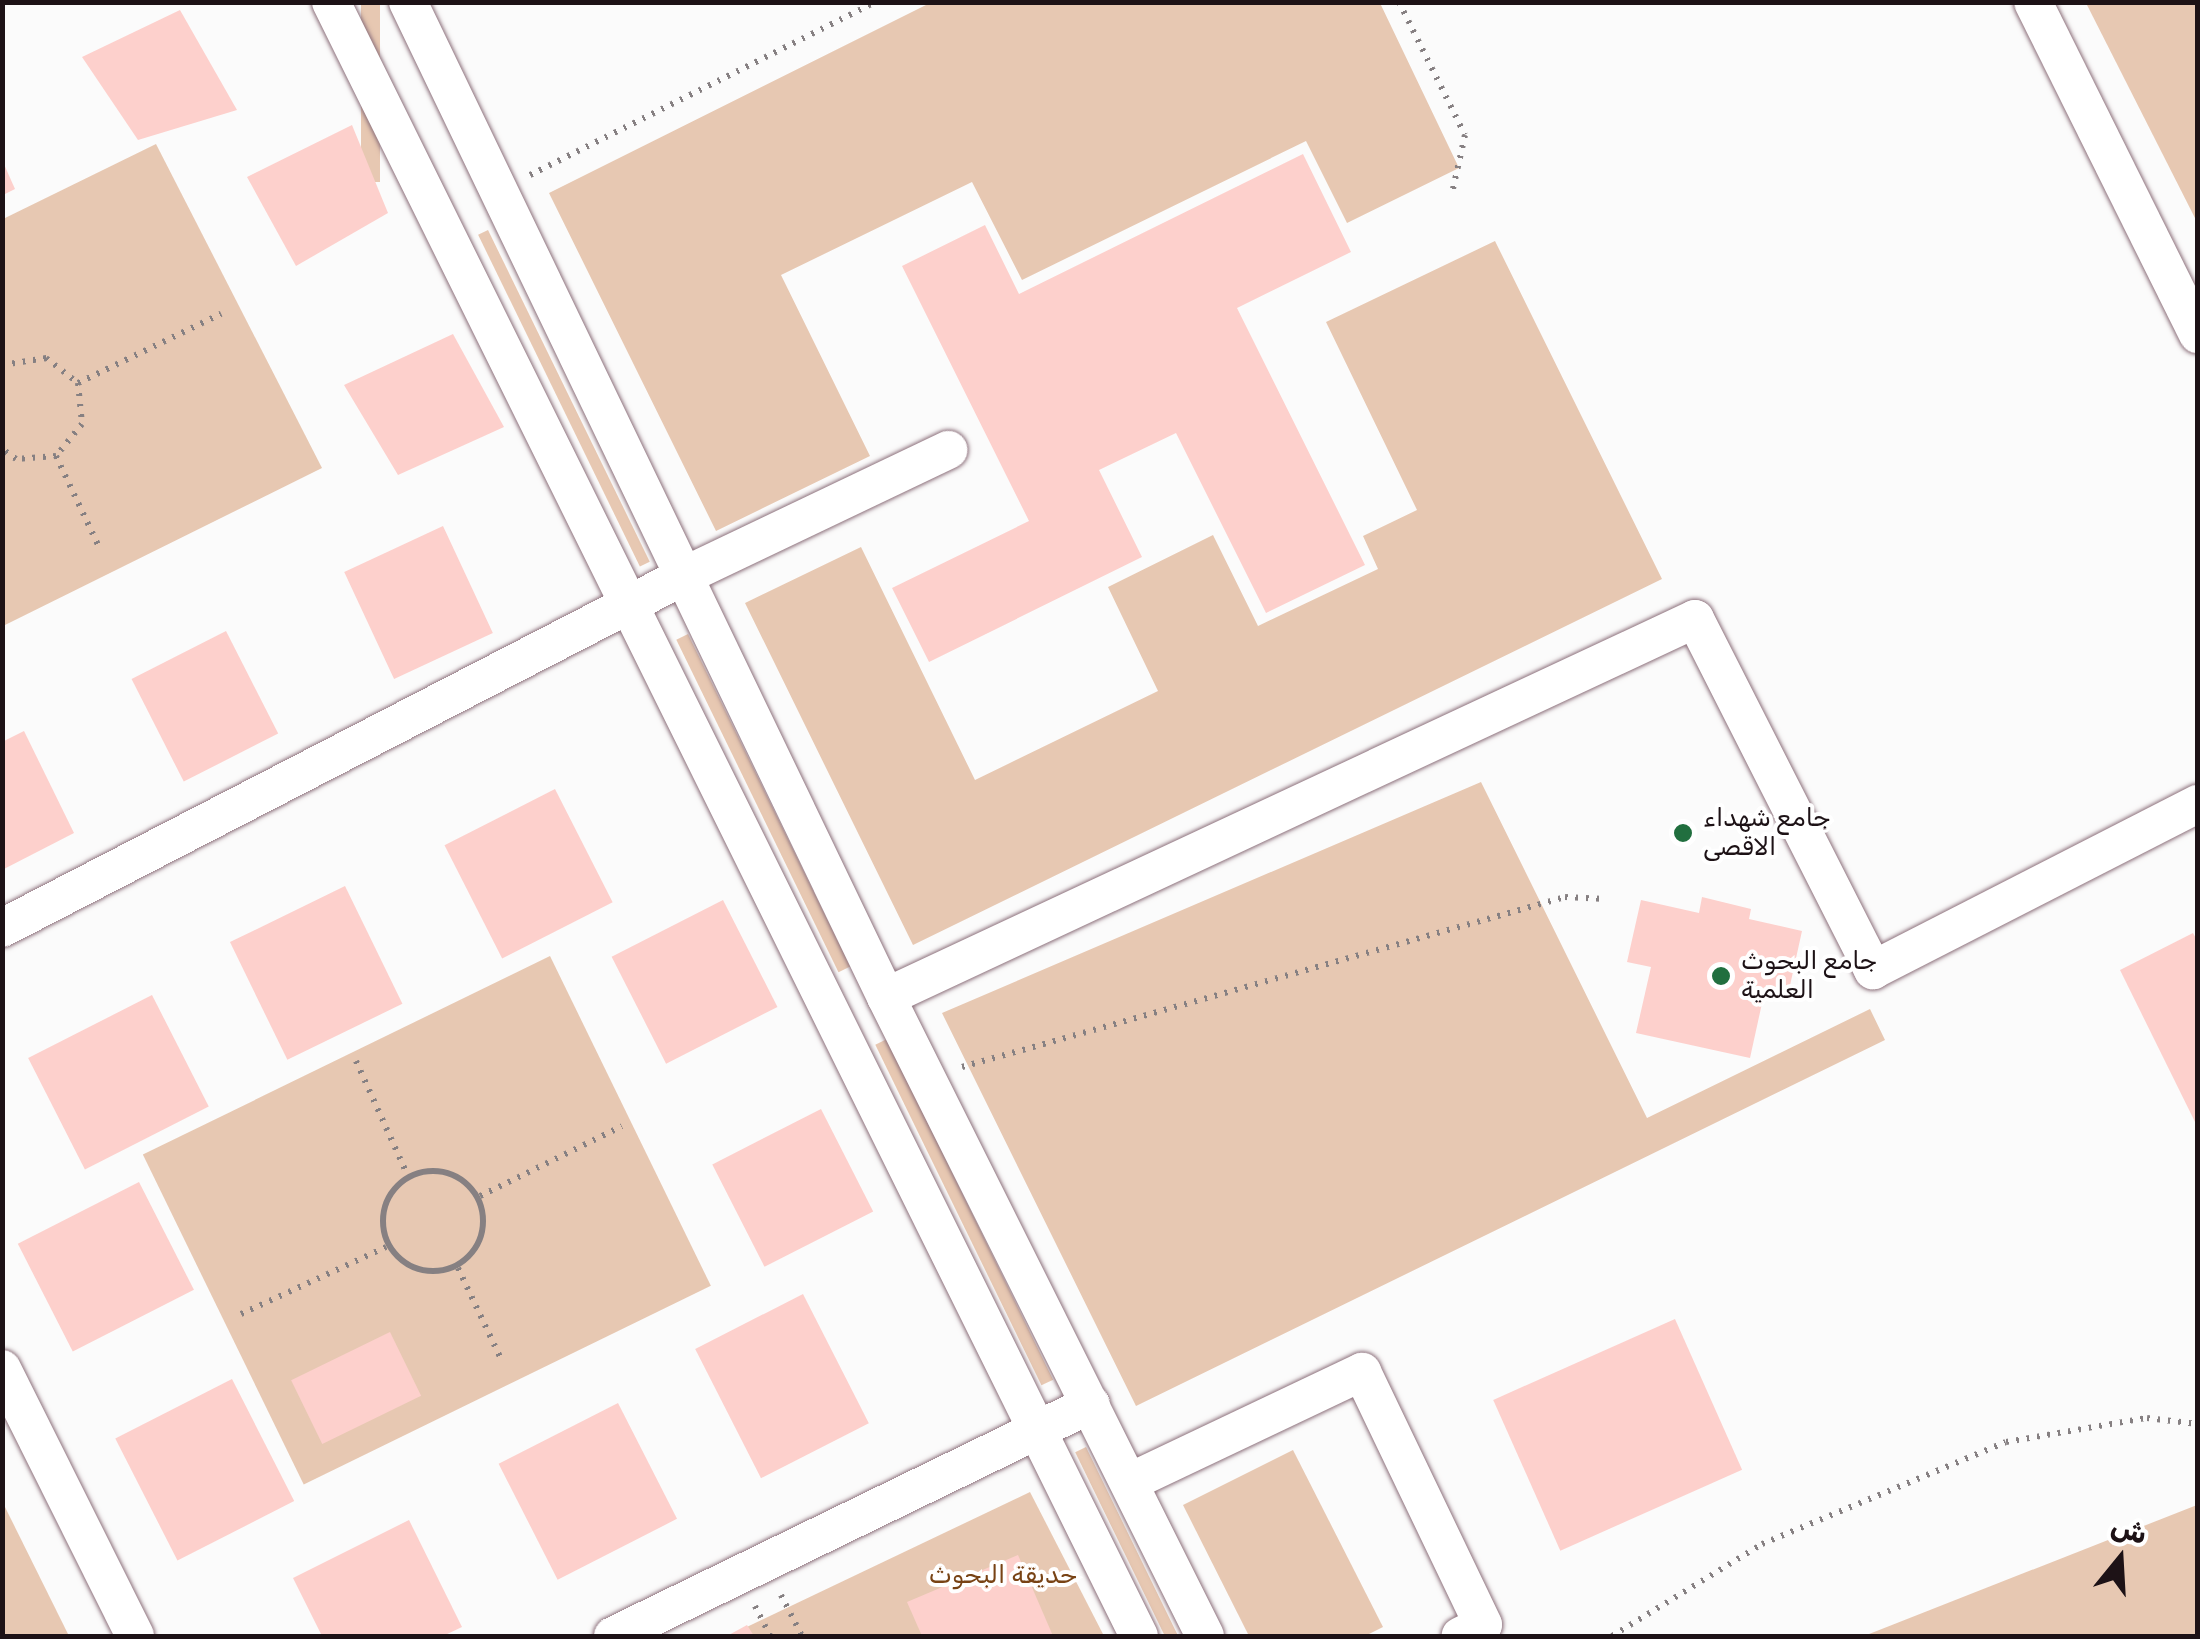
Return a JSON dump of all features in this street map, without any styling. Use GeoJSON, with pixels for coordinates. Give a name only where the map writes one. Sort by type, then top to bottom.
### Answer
{"type":"FeatureCollection","features":[{"type":"Feature","properties":{"kind":"street"},"geometry":{"type":"LineString","coordinates":[[331,2],[1140,1636]]}},
{"type":"Feature","properties":{"kind":"street"},"geometry":{"type":"LineString","coordinates":[[408,2],[886,997],[1092,1404],[1204,1636]]}},
{"type":"Feature","properties":{"kind":"street"},"geometry":{"type":"LineString","coordinates":[[2032,2],[2198,334]]}},
{"type":"Feature","properties":{"kind":"street"},"geometry":{"type":"LineString","coordinates":[[2,928],[684,576],[948,450]]}},
{"type":"Feature","properties":{"kind":"street"},"geometry":{"type":"LineString","coordinates":[[886,997],[1695,620],[1873,970],[2198,804]]}},
{"type":"Feature","properties":{"kind":"street"},"geometry":{"type":"LineString","coordinates":[[2,1369],[136,1636]]}},
{"type":"Feature","properties":{"kind":"street"},"geometry":{"type":"LineString","coordinates":[[1130,1482],[1362,1372],[1483,1626],[1460,1636]]}},
{"type":"Feature","properties":{"kind":"street"},"geometry":{"type":"LineString","coordinates":[[614,1636],[1092,1404]]}},
{"type":"Feature","properties":{"kind":"path"},"geometry":{"type":"LineString","coordinates":[[498,191],[875,2]]}},
{"type":"Feature","properties":{"kind":"path"},"geometry":{"type":"LineString","coordinates":[[1399,2],[1465,135],[1452,193]]}},
{"type":"Feature","properties":{"kind":"path"},"geometry":{"type":"LineString","coordinates":[[78,383],[220,314]]}},
{"type":"Feature","properties":{"kind":"path"},"geometry":{"type":"LineString","coordinates":[[2,449],[16,460],[56,456],[82,424],[78,383],[46,358],[3,361]]}},
{"type":"Feature","properties":{"kind":"path"},"geometry":{"type":"LineString","coordinates":[[56,456],[100,549]]}},
{"type":"Feature","properties":{"kind":"path"},"geometry":{"type":"LineString","coordinates":[[928,1078],[1565,897],[1606,899]]}},
{"type":"Feature","properties":{"kind":"path"},"geometry":{"type":"LineString","coordinates":[[356,1061],[407,1174]]}},
{"type":"Feature","properties":{"kind":"path"},"geometry":{"type":"LineString","coordinates":[[479,1196],[622,1126]]}},
{"type":"Feature","properties":{"kind":"path"},"geometry":{"type":"LineString","coordinates":[[448,1170],[479,1196],[484,1236],[458,1268],[418,1272],[386,1246],[381,1206],[407,1174],[448,1170]]}},
{"type":"Feature","properties":{"kind":"path"},"geometry":{"type":"LineString","coordinates":[[241,1314],[386,1246]]}},
{"type":"Feature","properties":{"kind":"path"},"geometry":{"type":"LineString","coordinates":[[458,1268],[502,1361]]}},
{"type":"Feature","properties":{"kind":"path"},"geometry":{"type":"LineString","coordinates":[[1612,1636],[1762,1544],[2006,1442],[2147,1418],[2198,1424]]}},
{"type":"Feature","properties":{"kind":"green space"},"geometry":{"type":"Polygon","coordinates":[[[361,3],[380,3],[380,182],[361,182],[361,3]]]}},
{"type":"Feature","properties":{"kind":"green space"},"geometry":{"type":"Polygon","coordinates":[[[930,3],[1380,3],[1459,168],[1347,223],[1306,141],[1022,280],[972,182],[781,275],[870,456],[716,531],[549,193],[930,3]]]}},
{"type":"Feature","properties":{"kind":"green space"},"geometry":{"type":"Polygon","coordinates":[[[2086,3],[2197,3],[2197,222],[2086,3]]]}},
{"type":"Feature","properties":{"kind":"green space"},"geometry":{"type":"Polygon","coordinates":[[[156,144],[322,468],[3,626],[3,219],[156,144]]]}},
{"type":"Feature","properties":{"kind":"green space"},"geometry":{"type":"Polygon","coordinates":[[[488,230],[650,562],[640,566],[478,235],[488,230]]]}},
{"type":"Feature","properties":{"kind":"green space"},"geometry":{"type":"Polygon","coordinates":[[[1495,241],[1662,579],[913,945],[745,603],[861,547],[975,780],[1158,691],[1108,587],[1213,535],[1258,626],[1378,569],[1363,536],[1417,510],[1326,322],[1495,241]]]}},
{"type":"Feature","properties":{"kind":"green space"},"geometry":{"type":"Polygon","coordinates":[[[688,634],[850,967],[839,972],[676,640],[688,634]]]}},
{"type":"Feature","properties":{"kind":"green space"},"geometry":{"type":"Polygon","coordinates":[[[1481,782],[1647,1118],[1870,1009],[1885,1040],[1136,1406],[942,1013],[1481,782]]]}},
{"type":"Feature","properties":{"kind":"green space"},"geometry":{"type":"Polygon","coordinates":[[[550,956],[711,1286],[304,1484],[143,1155],[550,956]]]}},
{"type":"Feature","properties":{"kind":"green space"},"geometry":{"type":"Polygon","coordinates":[[[887,1039],[1053,1380],[1041,1385],[875,1045],[887,1039]]]}},
{"type":"Feature","properties":{"kind":"green space"},"geometry":{"type":"Polygon","coordinates":[[[1086,1447],[1178,1636],[1165,1636],[1075,1452],[1086,1447]]]}},
{"type":"Feature","properties":{"kind":"green space"},"geometry":{"type":"Polygon","coordinates":[[[1293,1450],[1383,1627],[1365,1636],[1249,1636],[1183,1505],[1293,1450]]]}},
{"type":"Feature","properties":{"kind":"green space","name":"حديقة البحوث"},"geometry":{"type":"Polygon","coordinates":[[[1030,1492],[1104,1636],[728,1636],[1030,1492]]]}},
{"type":"Feature","properties":{"kind":"green space"},"geometry":{"type":"Polygon","coordinates":[[[3,1503],[69,1636],[3,1636],[3,1503]]]}},
{"type":"Feature","properties":{"kind":"green space"},"geometry":{"type":"Polygon","coordinates":[[[2197,1505],[2197,1636],[1864,1636],[2197,1505]]]}},
{"type":"Feature","properties":{"kind":"building"},"geometry":{"type":"Polygon","coordinates":[[[180,10],[237,110],[138,140],[82,57],[180,10]]]}},
{"type":"Feature","properties":{"kind":"building"},"geometry":{"type":"Polygon","coordinates":[[[352,125],[388,213],[296,266],[247,177],[352,125]]]}},
{"type":"Feature","properties":{"kind":"building"},"geometry":{"type":"Polygon","coordinates":[[[1303,154],[1351,252],[1237,308],[1365,565],[1266,613],[1176,433],[1099,470],[1142,557],[929,662],[892,588],[1029,521],[902,266],[985,225],[1019,294],[1303,154]]]}},
{"type":"Feature","properties":{"kind":"building"},"geometry":{"type":"Polygon","coordinates":[[[3,162],[15,189],[3,195],[3,162]]]}},
{"type":"Feature","properties":{"kind":"building"},"geometry":{"type":"Polygon","coordinates":[[[453,334],[504,427],[398,475],[344,385],[453,334]]]}},
{"type":"Feature","properties":{"kind":"building"},"geometry":{"type":"Polygon","coordinates":[[[443,526],[493,633],[394,679],[344,572],[443,526]]]}},
{"type":"Feature","properties":{"kind":"building"},"geometry":{"type":"Polygon","coordinates":[[[226,631],[278,733],[184,782],[132,679],[226,631]]]}},
{"type":"Feature","properties":{"kind":"building"},"geometry":{"type":"Polygon","coordinates":[[[24,731],[74,833],[2,870],[2,742],[24,731]]]}},
{"type":"Feature","properties":{"kind":"building"},"geometry":{"type":"Polygon","coordinates":[[[555,789],[613,902],[502,958],[445,845],[555,789]]]}},
{"type":"Feature","properties":{"kind":"building"},"geometry":{"type":"Polygon","coordinates":[[[345,886],[402,1004],[287,1060],[230,942],[345,886]]]}},
{"type":"Feature","properties":{"kind":"building","name":"جامع البحوث العلمية"},"geometry":{"type":"Polygon","coordinates":[[[1702,897],[1751,909],[1749,919],[1802,931],[1789,990],[1766,985],[1750,1058],[1636,1033],[1651,967],[1627,962],[1641,900],[1699,913],[1702,897]]]}},
{"type":"Feature","properties":{"kind":"building"},"geometry":{"type":"Polygon","coordinates":[[[723,900],[777,1007],[666,1064],[612,957],[723,900]]]}},
{"type":"Feature","properties":{"kind":"building"},"geometry":{"type":"Polygon","coordinates":[[[2193,933],[2198,942],[2198,1128],[2120,970],[2193,933]]]}},
{"type":"Feature","properties":{"kind":"building"},"geometry":{"type":"Polygon","coordinates":[[[152,995],[209,1106],[85,1169],[28,1058],[152,995]]]}},
{"type":"Feature","properties":{"kind":"building"},"geometry":{"type":"Polygon","coordinates":[[[821,1109],[873,1211],[765,1267],[712,1164],[821,1109]]]}},
{"type":"Feature","properties":{"kind":"building"},"geometry":{"type":"Polygon","coordinates":[[[139,1182],[194,1290],[73,1352],[18,1244],[139,1182]]]}},
{"type":"Feature","properties":{"kind":"building"},"geometry":{"type":"Polygon","coordinates":[[[803,1294],[869,1423],[761,1478],[695,1349],[803,1294]]]}},
{"type":"Feature","properties":{"kind":"building"},"geometry":{"type":"Polygon","coordinates":[[[1675,1319],[1742,1470],[1560,1551],[1493,1400],[1675,1319]]]}},
{"type":"Feature","properties":{"kind":"building"},"geometry":{"type":"Polygon","coordinates":[[[390,1332],[421,1396],[322,1444],[291,1380],[390,1332]]]}},
{"type":"Feature","properties":{"kind":"building"},"geometry":{"type":"Polygon","coordinates":[[[232,1379],[294,1501],[177,1561],[115,1438],[232,1379]]]}},
{"type":"Feature","properties":{"kind":"building"},"geometry":{"type":"Polygon","coordinates":[[[618,1403],[677,1519],[558,1580],[499,1464],[618,1403]]]}},
{"type":"Feature","properties":{"kind":"building"},"geometry":{"type":"Polygon","coordinates":[[[409,1520],[462,1627],[443,1636],[322,1636],[293,1578],[409,1520]]]}},
{"type":"Feature","properties":{"kind":"building"},"geometry":{"type":"Polygon","coordinates":[[[1018,1555],[1053,1636],[922,1636],[907,1602],[1018,1555]]]}},
{"type":"Feature","properties":{"kind":"building"},"geometry":{"type":"Polygon","coordinates":[[[747,1625],[754,1636],[727,1636],[747,1625]]]}},
{"type":"Feature","properties":{"kind":"place","name":"جامع شهداء الاقصى"},"geometry":{"type":"Point","coordinates":[1683,833]}},
{"type":"Feature","properties":{"kind":"place","name":"جامع البحوث العلمية"},"geometry":{"type":"Point","coordinates":[1721,976]}}]}
